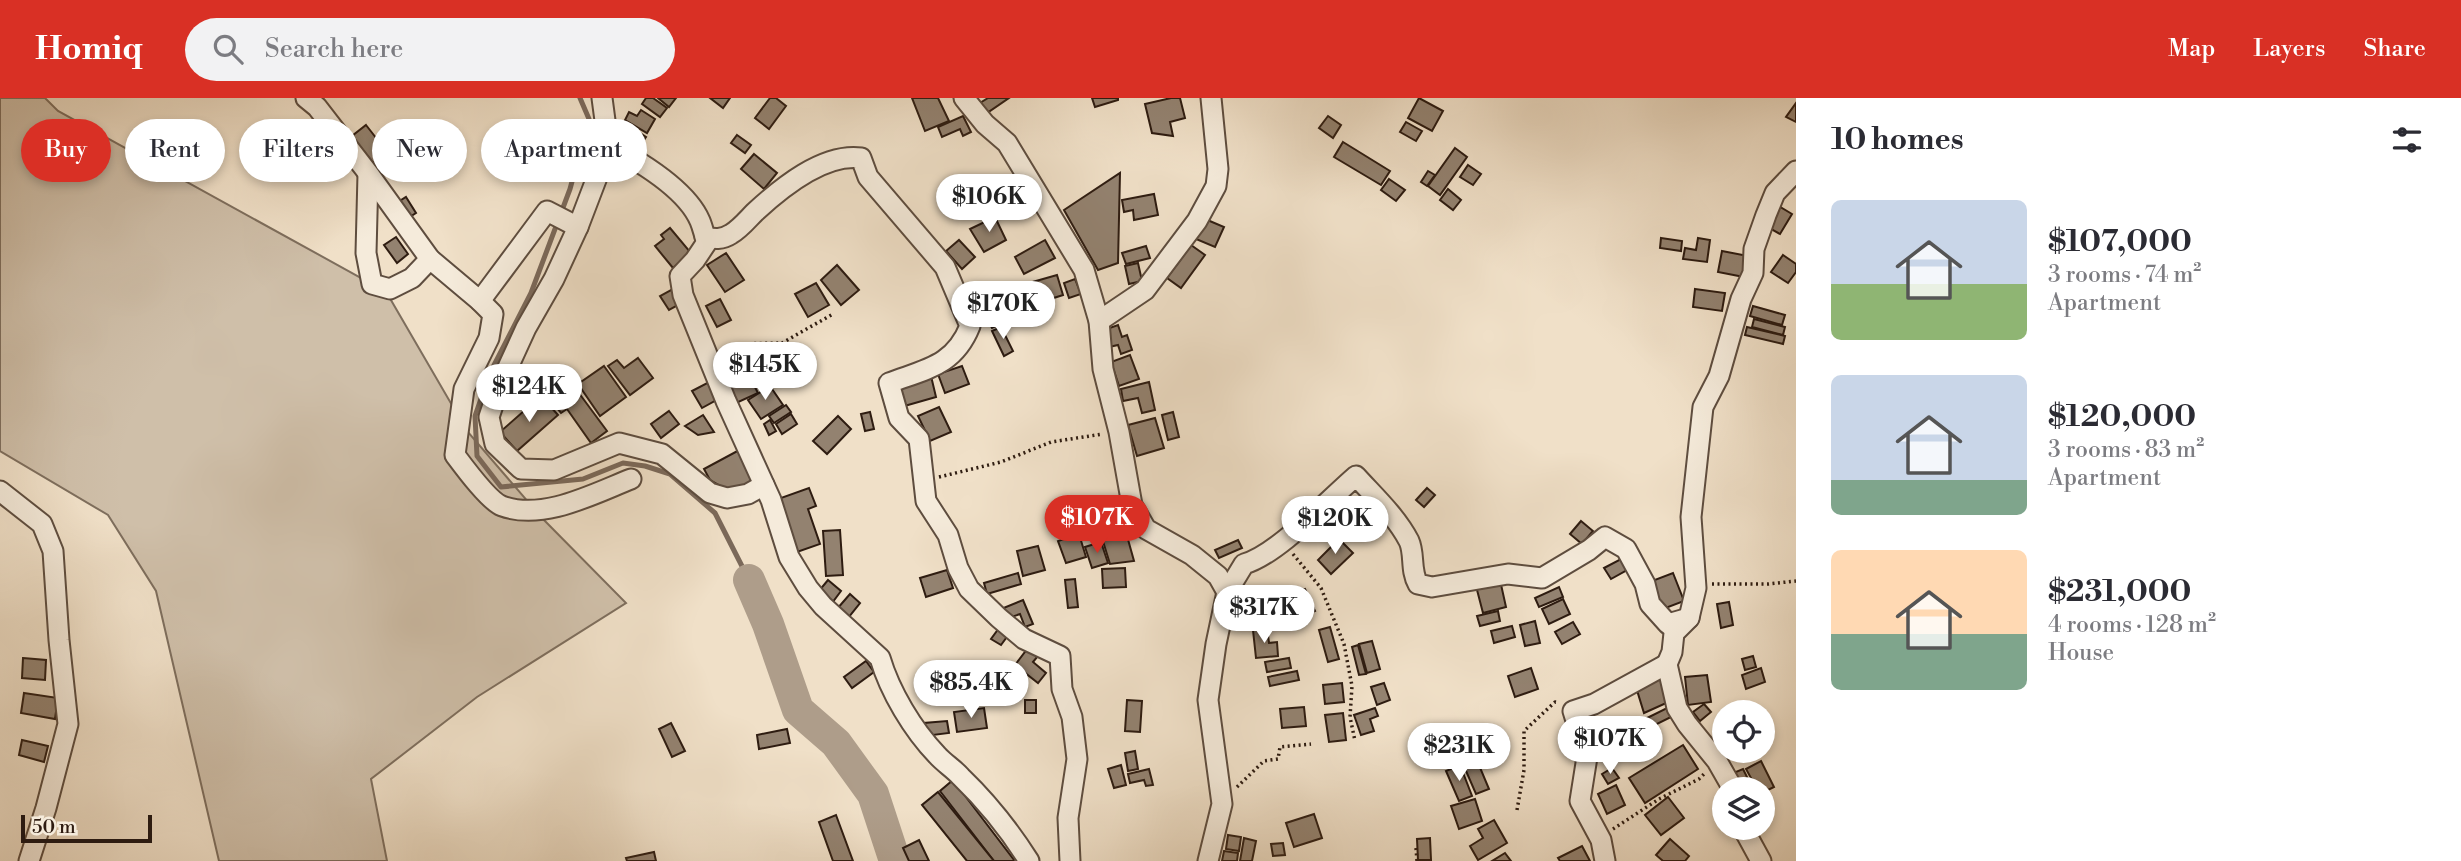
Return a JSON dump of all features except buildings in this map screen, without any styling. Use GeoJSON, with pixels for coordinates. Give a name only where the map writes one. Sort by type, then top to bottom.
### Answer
{"type":"FeatureCollection","features":[{"type":"Feature","properties":{"kind":"street"},"geometry":{"type":"LineString","coordinates":[[306,98],[317,107],[368,173],[430,259],[493,314],[489,338],[464,389],[458,422],[455,455],[474,480],[500,506],[527,512],[560,505],[631,479]]}},
{"type":"Feature","properties":{"kind":"street"},"geometry":{"type":"LineString","coordinates":[[602,98],[605,119]]}},
{"type":"Feature","properties":{"kind":"street"},"geometry":{"type":"LineString","coordinates":[[964,98],[985,124],[1007,143],[1084,270],[1099,321],[1103,369],[1119,432],[1132,505],[1146,529],[1192,555],[1218,576],[1227,592]]}},
{"type":"Feature","properties":{"kind":"street"},"geometry":{"type":"LineString","coordinates":[[1099,321],[1145,290],[1197,221],[1216,186],[1218,169],[1211,98]]}},
{"type":"Feature","properties":{"kind":"street"},"geometry":{"type":"LineString","coordinates":[[705,237],[718,239],[732,234],[787,184],[818,167],[850,157],[861,158],[868,177],[945,267],[970,326],[963,344],[939,365],[888,383],[900,418],[919,439],[926,501],[948,535],[958,568],[969,589],[1024,639],[1059,656],[1062,690],[1072,717],[1077,759],[1068,818],[1070,861]]}},
{"type":"Feature","properties":{"kind":"street"},"geometry":{"type":"LineString","coordinates":[[647,166],[678,193],[699,219],[706,242],[695,260],[680,276],[683,295],[764,485],[789,557],[823,606],[880,658],[917,731],[989,807],[1029,861]]}},
{"type":"Feature","properties":{"kind":"street"},"geometry":{"type":"LineString","coordinates":[[1712,754],[1677,708],[1667,664],[1672,652],[1674,633],[1689,618],[1696,584],[1691,517],[1703,407],[1719,376],[1741,299],[1753,273],[1754,249],[1766,215],[1775,193],[1796,171]]}},
{"type":"Feature","properties":{"kind":"street"},"geometry":{"type":"LineString","coordinates":[[368,173],[366,253],[372,284],[390,289],[412,278],[430,259]]}},
{"type":"Feature","properties":{"kind":"street"},"geometry":{"type":"LineString","coordinates":[[594,182],[578,227],[499,387],[489,417],[495,444],[521,469],[554,470],[619,443],[662,454],[710,492],[727,498],[748,494],[764,485]]}},
{"type":"Feature","properties":{"kind":"street"},"geometry":{"type":"LineString","coordinates":[[480,301],[547,211],[578,227]]}},
{"type":"Feature","properties":{"kind":"street"},"geometry":{"type":"LineString","coordinates":[[1208,861],[1222,803],[1208,700],[1227,592],[1244,564],[1256,561],[1282,541],[1356,476],[1392,516],[1410,544],[1413,575],[1418,584],[1432,587],[1508,574],[1542,578],[1589,550],[1605,537],[1626,549],[1646,584],[1650,604],[1668,624],[1689,618]]}},
{"type":"Feature","properties":{"kind":"street"},"geometry":{"type":"LineString","coordinates":[[0,491],[42,524],[53,551],[68,724],[29,861]]}},
{"type":"Feature","properties":{"kind":"street"},"geometry":{"type":"LineString","coordinates":[[1605,861],[1601,840],[1580,801],[1587,757],[1573,711],[1594,704],[1667,664]]}},
{"type":"Feature","properties":{"kind":"street"},"geometry":{"type":"LineString","coordinates":[[1750,840],[1761,861]]}},
{"type":"Feature","properties":{"kind":"path"},"geometry":{"type":"LineString","coordinates":[[710,361],[737,344],[782,343],[833,314]]}},
{"type":"Feature","properties":{"kind":"path"},"geometry":{"type":"LineString","coordinates":[[923,479],[957,474],[1002,462],[1051,442],[1119,432]]}},
{"type":"Feature","properties":{"kind":"path"},"geometry":{"type":"LineString","coordinates":[[1282,541],[1321,588],[1344,643],[1352,686],[1350,717],[1355,741]]}},
{"type":"Feature","properties":{"kind":"path"},"geometry":{"type":"LineString","coordinates":[[1696,584],[1768,584],[1796,581]]}},
{"type":"Feature","properties":{"kind":"path"},"geometry":{"type":"LineString","coordinates":[[1517,810],[1524,771],[1524,731],[1555,702],[1573,711]]}},
{"type":"Feature","properties":{"kind":"path"},"geometry":{"type":"LineString","coordinates":[[1222,803],[1264,761],[1278,759],[1280,747],[1311,744]]}},
{"type":"Feature","properties":{"kind":"path"},"geometry":{"type":"LineString","coordinates":[[1601,840],[1615,827],[1699,779],[1715,763]]}},
{"type":"Feature","properties":{"kind":"path"},"geometry":{"type":"LineString","coordinates":[[1416,848],[1417,861]]}},
{"type":"Feature","properties":{"kind":"shaded area"},"geometry":{"type":"Polygon","coordinates":[[[0,98],[45,98],[58,111],[73,119],[21,119],[21,182],[111,182],[111,140],[125,148],[125,182],[187,182],[388,295],[467,431],[542,518],[626,603],[477,697],[371,779],[387,861],[219,861],[156,591],[108,515],[0,451],[0,98]]]}},
{"type":"Feature","properties":{"kind":"waterway"},"geometry":{"type":"LineString","coordinates":[[580,98],[589,119],[570,189],[531,293],[490,373],[475,416],[477,456],[501,487],[583,479],[623,463],[670,474],[715,513],[749,580]]}},
{"type":"Feature","properties":{"kind":"waterway"},"geometry":{"type":"LineString","coordinates":[[749,580],[768,624],[798,710],[836,743],[873,794],[895,861]]}}]}
